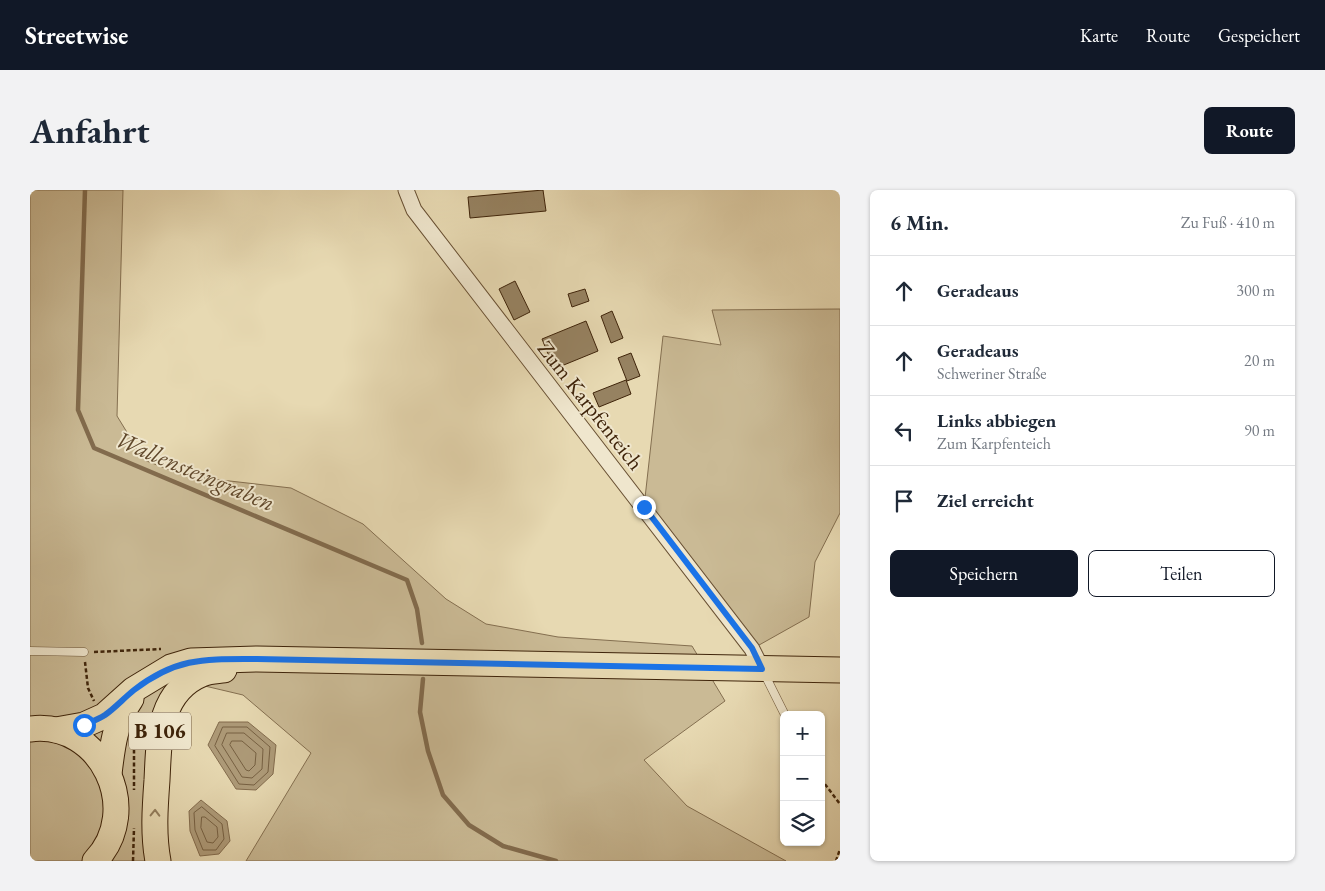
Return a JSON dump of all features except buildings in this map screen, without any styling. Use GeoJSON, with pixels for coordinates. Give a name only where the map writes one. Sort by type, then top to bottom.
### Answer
{"type":"FeatureCollection","features":[{"type":"Feature","properties":{"kind":"main road","name":"B 106"},"geometry":{"type":"LineString","coordinates":[[158,861],[154,839],[159,734],[162,720],[169,704],[178,690],[197,676],[239,667],[257,659]]}},
{"type":"Feature","properties":{"kind":"main road","name":"B 106"},"geometry":{"type":"LineString","coordinates":[[30,729],[56,730],[84,725],[104,716],[147,681],[171,667],[191,661],[257,659],[840,670]]}},
{"type":"Feature","properties":{"kind":"main road","name":"B 106"},"geometry":{"type":"LineString","coordinates":[[109,774],[117,726],[129,700],[147,681]]}},
{"type":"Feature","properties":{"kind":"main road","name":"B 106"},"geometry":{"type":"LineString","coordinates":[[56,730],[73,736],[88,746],[100,759],[109,774],[115,790],[117,807],[113,850],[95,861]]}},
{"type":"Feature","properties":{"kind":"street","name":"Zum Karpfenteich"},"geometry":{"type":"LineString","coordinates":[[406,190],[414,210],[752,648],[762,669]]}},
{"type":"Feature","properties":{"kind":"lane"},"geometry":{"type":"LineString","coordinates":[[30,652],[84,652]]}},
{"type":"Feature","properties":{"kind":"lane"},"geometry":{"type":"LineString","coordinates":[[762,669],[783,711]]}},
{"type":"Feature","properties":{"kind":"path"},"geometry":{"type":"LineString","coordinates":[[84,652],[167,649]]}},
{"type":"Feature","properties":{"kind":"path"},"geometry":{"type":"LineString","coordinates":[[825,784],[840,804]]}},
{"type":"Feature","properties":{"kind":"path"},"geometry":{"type":"LineString","coordinates":[[836,861],[840,849]]}},
{"type":"Feature","properties":{"kind":"shaded area"},"geometry":{"type":"Polygon","coordinates":[[[30,190],[123,190],[117,416],[144,460],[186,476],[291,488],[363,524],[446,599],[486,624],[558,637],[692,646],[725,701],[644,760],[687,806],[786,861],[246,861],[311,753],[243,695],[188,682],[174,697],[158,861],[30,861],[30,190]]]}},
{"type":"Feature","properties":{"kind":"shaded area"},"geometry":{"type":"Polygon","coordinates":[[[840,309],[840,513],[815,562],[809,617],[752,649],[644,507],[663,336],[721,345],[712,310],[840,309]]]}},
{"type":"Feature","properties":{"kind":"water"},"geometry":{"type":"Polygon","coordinates":[[[219,722],[248,722],[276,745],[273,774],[256,790],[236,789],[208,745],[219,722]]]}},
{"type":"Feature","properties":{"kind":"water"},"geometry":{"type":"Polygon","coordinates":[[[201,800],[227,821],[230,841],[219,854],[200,856],[190,831],[189,811],[201,800]]]}},
{"type":"Feature","properties":{"kind":"waterway","name":"Wallensteingraben"},"geometry":{"type":"LineString","coordinates":[[85,190],[78,410],[94,448],[407,580],[417,609],[422,643]]}},
{"type":"Feature","properties":{"kind":"waterway","name":"Wallensteingraben"},"geometry":{"type":"LineString","coordinates":[[423,679],[420,712],[428,751],[443,795],[469,825],[503,846],[556,861]]}},
{"type":"Feature","properties":{"kind":"route"},"geometry":{"type":"LineString","coordinates":[[84,725],[104,716],[147,681],[171,667],[191,661],[257,659],[762,669],[752,648],[644,507]]}}]}
